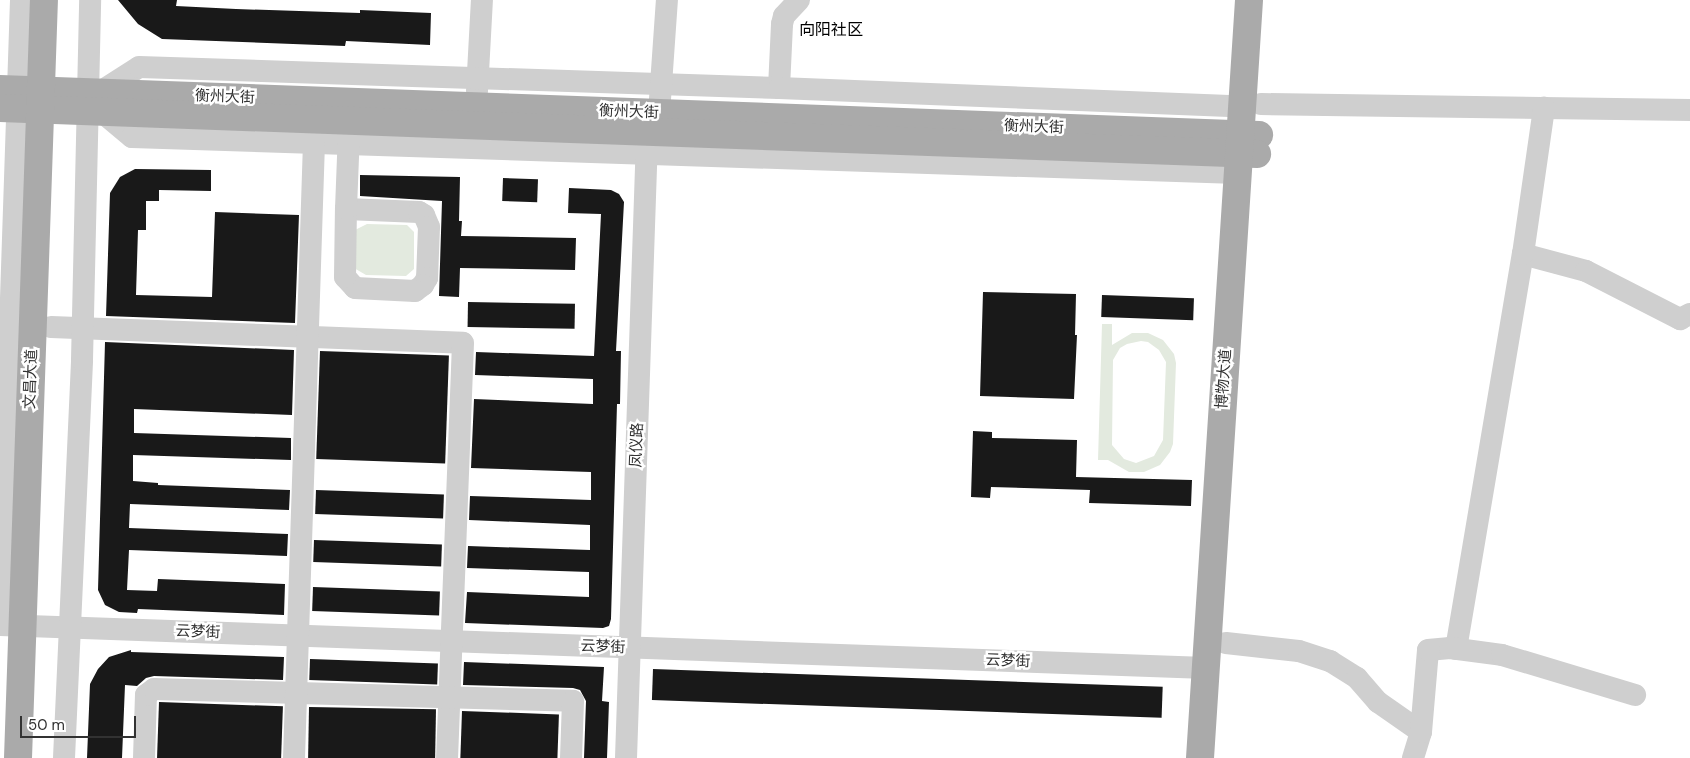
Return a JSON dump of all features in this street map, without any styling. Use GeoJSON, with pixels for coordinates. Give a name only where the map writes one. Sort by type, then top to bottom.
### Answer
{"type":"FeatureCollection","features":[{"type":"Feature","properties":{"kind":"main road","name":"文昌大道"},"geometry":{"type":"LineString","coordinates":[[18,758],[29,100],[44,0]]}},
{"type":"Feature","properties":{"kind":"main road","name":"文昌大道"},"geometry":{"type":"LineString","coordinates":[[36,758],[21,626],[51,327],[29,100],[63,0]]}},
{"type":"Feature","properties":{"kind":"main road","name":"博物大道"},"geometry":{"type":"LineString","coordinates":[[1249,0],[1251,105]]}},
{"type":"Feature","properties":{"kind":"main road","name":"博物大道"},"geometry":{"type":"LineString","coordinates":[[1200,758],[1246,150],[1251,105],[1268,0]]}},
{"type":"Feature","properties":{"kind":"main road","name":"衡州大街"},"geometry":{"type":"LineString","coordinates":[[29,100],[476,106],[651,133]]}},
{"type":"Feature","properties":{"kind":"main road","name":"衡州大街"},"geometry":{"type":"LineString","coordinates":[[95,102],[349,132],[651,133],[1246,150]]}},
{"type":"Feature","properties":{"kind":"main road","name":"博物大道"},"geometry":{"type":"LineString","coordinates":[[1219,758],[1226,643],[1246,150]]}},
{"type":"Feature","properties":{"kind":"street"},"geometry":{"type":"LineString","coordinates":[[20,0],[29,100]]}},
{"type":"Feature","properties":{"kind":"street"},"geometry":{"type":"LineString","coordinates":[[64,758],[82,328],[95,102],[90,0]]}},
{"type":"Feature","properties":{"kind":"street"},"geometry":{"type":"LineString","coordinates":[[476,106],[482,0]]}},
{"type":"Feature","properties":{"kind":"street","name":"凤仪路"},"geometry":{"type":"LineString","coordinates":[[626,758],[651,133],[661,84],[667,0]]}},
{"type":"Feature","properties":{"kind":"street"},"geometry":{"type":"LineString","coordinates":[[779,88],[782,24],[784,16],[799,0]]}},
{"type":"Feature","properties":{"kind":"street"},"geometry":{"type":"LineString","coordinates":[[95,102],[139,67],[1251,105],[1690,110]]}},
{"type":"Feature","properties":{"kind":"street"},"geometry":{"type":"LineString","coordinates":[[95,102],[132,137],[314,143],[349,132],[346,209],[345,277],[350,285],[356,288],[415,291],[424,285],[427,278],[429,227],[424,215],[420,212],[346,209]]}},
{"type":"Feature","properties":{"kind":"street"},"geometry":{"type":"LineString","coordinates":[[1456,649],[1523,254],[1544,108]]}},
{"type":"Feature","properties":{"kind":"street"},"geometry":{"type":"LineString","coordinates":[[651,133],[1246,150]]}},
{"type":"Feature","properties":{"kind":"street"},"geometry":{"type":"LineString","coordinates":[[294,758],[314,143]]}},
{"type":"Feature","properties":{"kind":"street"},"geometry":{"type":"LineString","coordinates":[[1523,254],[1586,272],[1680,319],[1690,314]]}},
{"type":"Feature","properties":{"kind":"street"},"geometry":{"type":"LineString","coordinates":[[51,327],[463,343],[447,758]]}},
{"type":"Feature","properties":{"kind":"street","name":"云梦街"},"geometry":{"type":"LineString","coordinates":[[21,626],[1206,668]]}},
{"type":"Feature","properties":{"kind":"street"},"geometry":{"type":"LineString","coordinates":[[1226,643],[1299,651],[1330,661],[1357,678],[1378,702],[1421,732]]}},
{"type":"Feature","properties":{"kind":"street"},"geometry":{"type":"LineString","coordinates":[[1413,758],[1421,732],[1428,650],[1456,649],[1502,655],[1636,695]]}},
{"type":"Feature","properties":{"kind":"street"},"geometry":{"type":"LineString","coordinates":[[144,758],[146,695],[154,689],[573,701],[571,758]]}},
{"type":"Feature","properties":{"kind":"shaded area"},"geometry":{"type":"Polygon","coordinates":[[[367,224],[407,225],[414,232],[414,269],[406,276],[366,275],[354,268],[355,230],[367,224]]]}},
{"type":"Feature","properties":{"kind":"shaded area"},"geometry":{"type":"Polygon","coordinates":[[[1102,324],[1112,324],[1112,345],[1132,333],[1148,333],[1163,340],[1174,354],[1176,363],[1173,444],[1170,452],[1160,465],[1144,472],[1129,472],[1108,460],[1098,460],[1102,324]],[[1141,341],[1127,344],[1120,348],[1113,360],[1112,445],[1124,459],[1136,463],[1154,456],[1163,440],[1166,362],[1159,350],[1148,342],[1141,341]]]}},
{"type":"Feature","properties":{"kind":"building"},"geometry":{"type":"Polygon","coordinates":[[[118,0],[177,0],[176,6],[236,9],[360,13],[360,10],[431,13],[430,45],[346,41],[345,46],[162,39],[138,24],[118,0]]]}},
{"type":"Feature","properties":{"kind":"building"},"geometry":{"type":"Polygon","coordinates":[[[135,169],[211,170],[211,191],[159,190],[159,201],[146,201],[146,230],[138,230],[136,295],[212,297],[215,212],[299,215],[295,323],[106,316],[110,193],[120,177],[135,169]]]}},
{"type":"Feature","properties":{"kind":"building"},"geometry":{"type":"Polygon","coordinates":[[[360,175],[460,177],[459,221],[462,221],[461,236],[576,238],[575,270],[460,268],[459,297],[439,296],[442,201],[360,196],[360,175]]]}},
{"type":"Feature","properties":{"kind":"building"},"geometry":{"type":"Polygon","coordinates":[[[503,178],[538,179],[537,202],[502,201],[503,178]]]}},
{"type":"Feature","properties":{"kind":"building"},"geometry":{"type":"Polygon","coordinates":[[[569,188],[611,190],[619,194],[624,202],[616,351],[621,351],[620,404],[617,404],[611,619],[609,626],[603,628],[465,623],[467,592],[589,597],[589,572],[467,568],[468,546],[590,550],[590,525],[469,520],[470,496],[591,500],[591,472],[471,468],[474,399],[593,404],[593,379],[475,375],[476,352],[594,356],[601,214],[568,213],[569,188]]]}},
{"type":"Feature","properties":{"kind":"building"},"geometry":{"type":"Polygon","coordinates":[[[983,292],[1076,294],[1075,335],[1077,335],[1074,399],[980,396],[983,292]]]}},
{"type":"Feature","properties":{"kind":"building"},"geometry":{"type":"Polygon","coordinates":[[[1102,295],[1194,298],[1193,320],[1101,317],[1102,295]]]}},
{"type":"Feature","properties":{"kind":"building"},"geometry":{"type":"Polygon","coordinates":[[[468,302],[575,304],[575,329],[468,327],[468,302]]]}},
{"type":"Feature","properties":{"kind":"building"},"geometry":{"type":"Polygon","coordinates":[[[105,342],[294,350],[292,415],[134,409],[134,433],[291,438],[291,460],[133,455],[133,481],[158,483],[158,485],[290,490],[289,510],[130,504],[129,528],[288,534],[287,556],[129,550],[127,590],[157,591],[158,579],[285,584],[284,615],[138,609],[137,613],[119,612],[105,605],[98,590],[105,342]]]}},
{"type":"Feature","properties":{"kind":"building"},"geometry":{"type":"Polygon","coordinates":[[[320,351],[449,356],[445,463],[316,459],[320,351]]]}},
{"type":"Feature","properties":{"kind":"building"},"geometry":{"type":"Polygon","coordinates":[[[973,431],[992,432],[992,438],[1077,440],[1076,477],[1192,480],[1191,506],[1089,503],[1090,490],[991,487],[990,498],[971,497],[973,431]]]}},
{"type":"Feature","properties":{"kind":"building"},"geometry":{"type":"Polygon","coordinates":[[[316,490],[444,494],[443,518],[315,514],[316,490]]]}},
{"type":"Feature","properties":{"kind":"building"},"geometry":{"type":"Polygon","coordinates":[[[314,540],[442,544],[441,566],[313,562],[314,540]]]}},
{"type":"Feature","properties":{"kind":"building"},"geometry":{"type":"Polygon","coordinates":[[[313,587],[440,591],[439,615],[312,611],[313,587]]]}},
{"type":"Feature","properties":{"kind":"building"},"geometry":{"type":"Polygon","coordinates":[[[131,650],[131,652],[284,657],[283,680],[154,676],[146,678],[137,686],[125,685],[122,758],[87,758],[90,684],[98,669],[109,657],[131,650]]]}},
{"type":"Feature","properties":{"kind":"building"},"geometry":{"type":"Polygon","coordinates":[[[310,659],[438,663],[437,684],[309,680],[310,659]]]}},
{"type":"Feature","properties":{"kind":"building"},"geometry":{"type":"Polygon","coordinates":[[[464,662],[604,667],[602,701],[609,702],[607,758],[584,758],[586,701],[580,690],[573,688],[463,685],[464,662]]]}},
{"type":"Feature","properties":{"kind":"building"},"geometry":{"type":"Polygon","coordinates":[[[653,669],[1163,687],[1162,718],[652,700],[653,669]]]}},
{"type":"Feature","properties":{"kind":"building"},"geometry":{"type":"Polygon","coordinates":[[[159,702],[283,706],[281,758],[157,758],[159,702]]]}},
{"type":"Feature","properties":{"kind":"building"},"geometry":{"type":"Polygon","coordinates":[[[309,707],[436,709],[435,758],[308,758],[309,707]]]}},
{"type":"Feature","properties":{"kind":"building"},"geometry":{"type":"Polygon","coordinates":[[[462,711],[559,714],[557,758],[460,758],[462,711]]]}},
{"type":"Feature","properties":{"kind":"district","name":"向阳社区"},"geometry":{"type":"Point","coordinates":[831,30]}}]}
